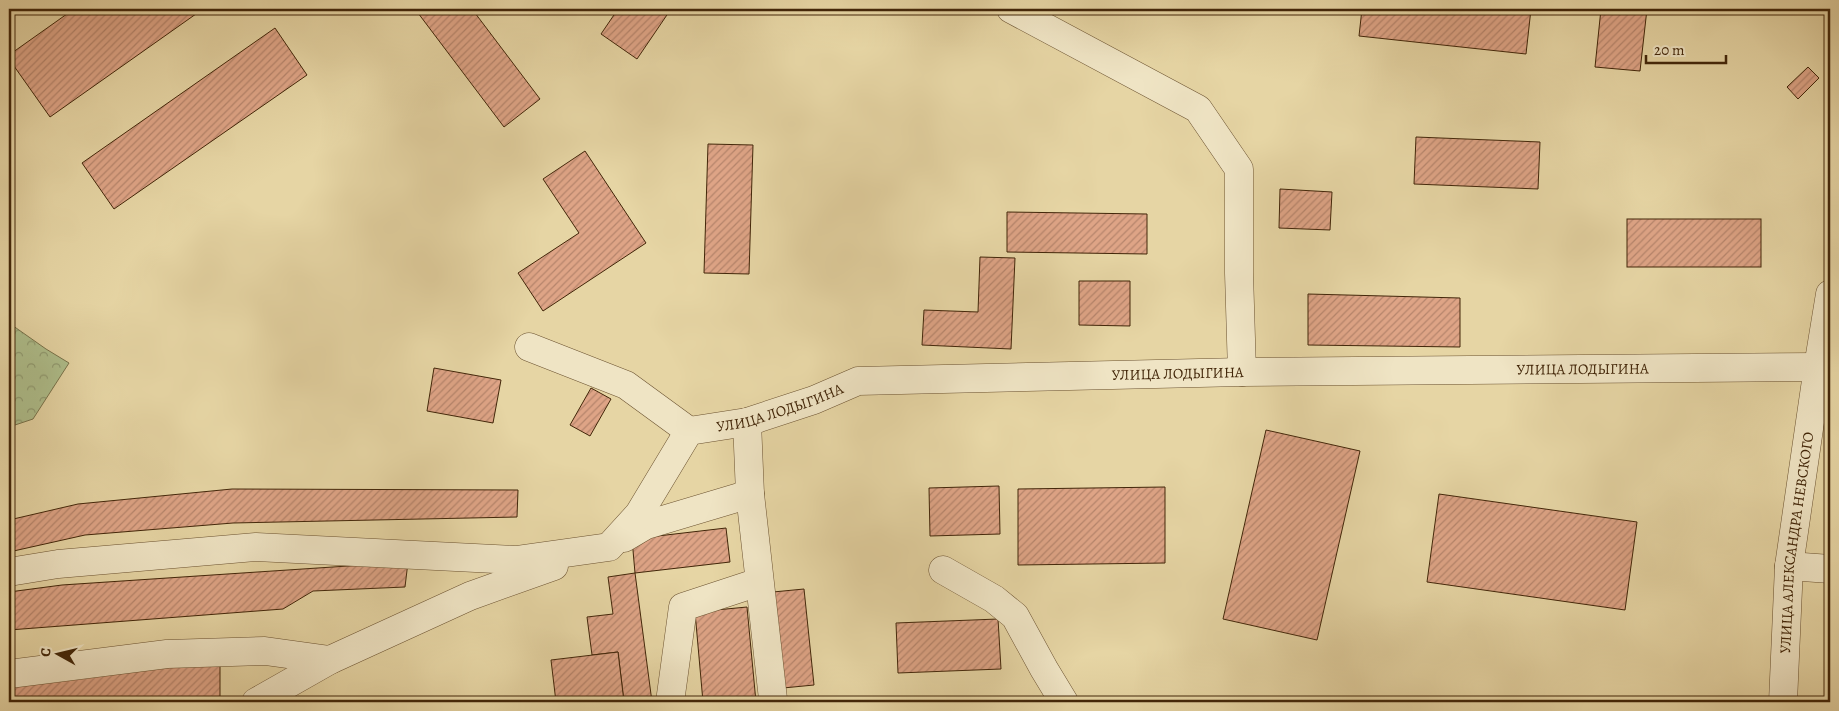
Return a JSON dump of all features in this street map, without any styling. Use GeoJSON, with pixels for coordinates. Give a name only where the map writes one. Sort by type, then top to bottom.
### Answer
{"type":"FeatureCollection","features":[{"type":"Feature","properties":{"kind":"street"},"geometry":{"type":"LineString","coordinates":[[1011,9],[1198,109],[1239,169],[1239,273],[1242,372]]}},
{"type":"Feature","properties":{"kind":"street","name":"УЛИЦА АЛЕКСАНДРА НЕВСКОГО"},"geometry":{"type":"LineString","coordinates":[[1782,702],[1789,566],[1830,294]]}},
{"type":"Feature","properties":{"kind":"street"},"geometry":{"type":"LineString","coordinates":[[9,572],[58,564],[256,547],[516,560],[609,547],[639,514],[689,431],[626,385],[529,347]]}},
{"type":"Feature","properties":{"kind":"street","name":"УЛИЦА ЛОДЫГИНА"},"geometry":{"type":"LineString","coordinates":[[689,431],[747,422],[814,400],[858,381],[1242,372],[1818,367]]}},
{"type":"Feature","properties":{"kind":"street"},"geometry":{"type":"LineString","coordinates":[[747,422],[750,494],[773,700]]}},
{"type":"Feature","properties":{"kind":"street"},"geometry":{"type":"LineString","coordinates":[[256,702],[330,660],[470,596],[609,547],[646,525],[750,494]]}},
{"type":"Feature","properties":{"kind":"street"},"geometry":{"type":"LineString","coordinates":[[1789,566],[1830,569]]}},
{"type":"Feature","properties":{"kind":"street"},"geometry":{"type":"LineString","coordinates":[[943,570],[994,599],[1015,616],[1064,702]]}},
{"type":"Feature","properties":{"kind":"street"},"geometry":{"type":"LineString","coordinates":[[670,702],[683,607],[759,582]]}},
{"type":"Feature","properties":{"kind":"street"},"geometry":{"type":"LineString","coordinates":[[9,674],[167,654],[265,651],[330,660]]}},
{"type":"Feature","properties":{"kind":"green space"},"geometry":{"type":"Polygon","coordinates":[[[9,323],[69,363],[33,419],[9,427],[9,323]]]}},
{"type":"Feature","properties":{"kind":"building"},"geometry":{"type":"Polygon","coordinates":[[[74,9],[203,9],[50,117],[9,59],[9,55],[74,9]]]}},
{"type":"Feature","properties":{"kind":"building"},"geometry":{"type":"Polygon","coordinates":[[[415,9],[472,9],[540,99],[504,127],[415,9]]]}},
{"type":"Feature","properties":{"kind":"building"},"geometry":{"type":"Polygon","coordinates":[[[618,9],[671,9],[637,59],[601,34],[618,9]]]}},
{"type":"Feature","properties":{"kind":"building"},"geometry":{"type":"Polygon","coordinates":[[[1362,9],[1531,9],[1526,54],[1359,36],[1362,9]]]}},
{"type":"Feature","properties":{"kind":"building"},"geometry":{"type":"Polygon","coordinates":[[[1601,9],[1647,9],[1640,71],[1595,67],[1601,9]]]}},
{"type":"Feature","properties":{"kind":"building"},"geometry":{"type":"Polygon","coordinates":[[[275,28],[307,75],[114,209],[82,163],[275,28]]]}},
{"type":"Feature","properties":{"kind":"building"},"geometry":{"type":"Polygon","coordinates":[[[1808,67],[1819,78],[1798,99],[1787,87],[1808,67]]]}},
{"type":"Feature","properties":{"kind":"building"},"geometry":{"type":"Polygon","coordinates":[[[1416,137],[1540,142],[1538,189],[1414,184],[1416,137]]]}},
{"type":"Feature","properties":{"kind":"building"},"geometry":{"type":"Polygon","coordinates":[[[708,144],[753,145],[749,274],[704,273],[708,144]]]}},
{"type":"Feature","properties":{"kind":"building"},"geometry":{"type":"Polygon","coordinates":[[[585,151],[646,243],[543,311],[518,273],[579,233],[543,179],[585,151]]]}},
{"type":"Feature","properties":{"kind":"building"},"geometry":{"type":"Polygon","coordinates":[[[1280,189],[1332,192],[1330,230],[1279,228],[1280,189]]]}},
{"type":"Feature","properties":{"kind":"building"},"geometry":{"type":"Polygon","coordinates":[[[1007,212],[1147,214],[1147,254],[1007,252],[1007,212]]]}},
{"type":"Feature","properties":{"kind":"building"},"geometry":{"type":"Polygon","coordinates":[[[1627,219],[1761,219],[1761,267],[1627,267],[1627,219]]]}},
{"type":"Feature","properties":{"kind":"building"},"geometry":{"type":"Polygon","coordinates":[[[980,257],[1015,258],[1011,349],[922,345],[924,310],[978,312],[980,257]]]}},
{"type":"Feature","properties":{"kind":"building"},"geometry":{"type":"Polygon","coordinates":[[[1079,281],[1130,281],[1130,326],[1079,325],[1079,281]]]}},
{"type":"Feature","properties":{"kind":"building"},"geometry":{"type":"Polygon","coordinates":[[[1308,294],[1460,298],[1460,347],[1308,345],[1308,294]]]}},
{"type":"Feature","properties":{"kind":"building"},"geometry":{"type":"Polygon","coordinates":[[[434,368],[501,380],[493,423],[427,411],[434,368]]]}},
{"type":"Feature","properties":{"kind":"building"},"geometry":{"type":"Polygon","coordinates":[[[591,388],[611,399],[590,436],[570,425],[591,388]]]}},
{"type":"Feature","properties":{"kind":"building"},"geometry":{"type":"Polygon","coordinates":[[[1266,430],[1360,451],[1317,640],[1223,619],[1266,430]]]}},
{"type":"Feature","properties":{"kind":"building"},"geometry":{"type":"Polygon","coordinates":[[[999,486],[1000,534],[930,536],[929,488],[999,486]]]}},
{"type":"Feature","properties":{"kind":"building"},"geometry":{"type":"Polygon","coordinates":[[[1165,487],[1165,563],[1018,565],[1018,489],[1165,487]]]}},
{"type":"Feature","properties":{"kind":"building"},"geometry":{"type":"Polygon","coordinates":[[[232,489],[518,490],[517,517],[233,523],[85,535],[9,552],[9,520],[78,504],[232,489]]]}},
{"type":"Feature","properties":{"kind":"building"},"geometry":{"type":"Polygon","coordinates":[[[1439,494],[1637,522],[1625,610],[1427,582],[1439,494]]]}},
{"type":"Feature","properties":{"kind":"building"},"geometry":{"type":"Polygon","coordinates":[[[726,528],[730,562],[635,573],[632,539],[726,528]]]}},
{"type":"Feature","properties":{"kind":"building"},"geometry":{"type":"Polygon","coordinates":[[[408,562],[405,587],[313,591],[283,609],[9,630],[9,592],[62,585],[408,562]]]}},
{"type":"Feature","properties":{"kind":"building"},"geometry":{"type":"Polygon","coordinates":[[[635,573],[652,702],[624,702],[618,652],[592,655],[587,617],[613,614],[608,577],[635,573]]]}},
{"type":"Feature","properties":{"kind":"building"},"geometry":{"type":"Polygon","coordinates":[[[804,589],[814,685],[783,688],[773,592],[804,589]]]}},
{"type":"Feature","properties":{"kind":"building"},"geometry":{"type":"Polygon","coordinates":[[[747,607],[756,702],[703,702],[695,612],[747,607]]]}},
{"type":"Feature","properties":{"kind":"building"},"geometry":{"type":"Polygon","coordinates":[[[998,619],[1001,669],[898,673],[896,623],[998,619]]]}},
{"type":"Feature","properties":{"kind":"building"},"geometry":{"type":"Polygon","coordinates":[[[618,652],[624,702],[556,702],[551,660],[618,652]]]}},
{"type":"Feature","properties":{"kind":"building"},"geometry":{"type":"Polygon","coordinates":[[[220,662],[220,698],[173,702],[9,702],[9,685],[220,662]]]}},
{"type":"Feature","properties":{"kind":"building"},"geometry":{"type":"Polygon","coordinates":[[[1207,698],[1235,702],[1206,702],[1207,698]]]}}]}
